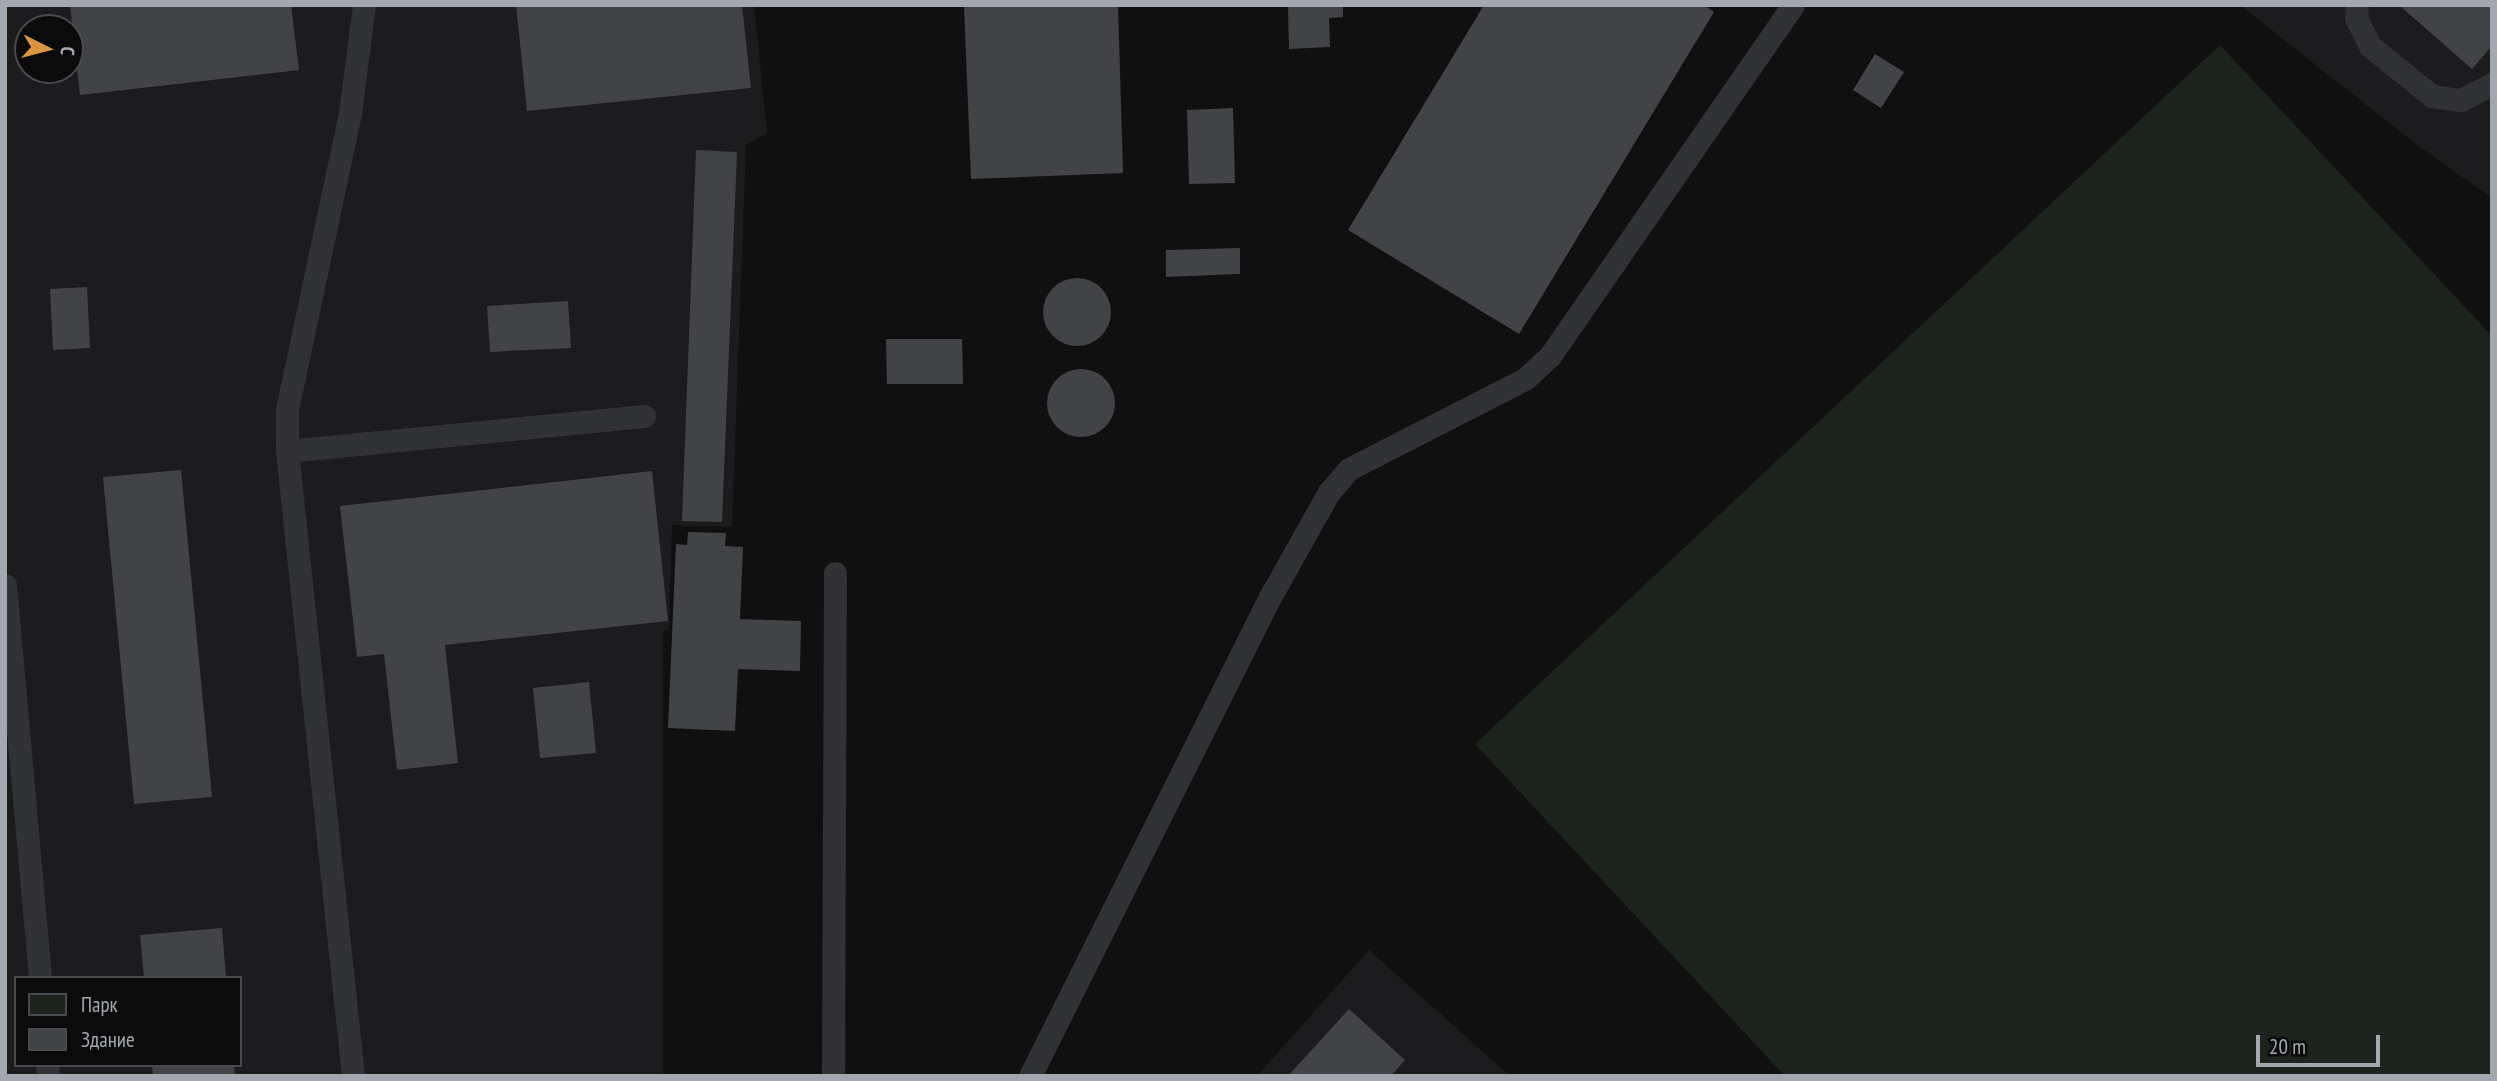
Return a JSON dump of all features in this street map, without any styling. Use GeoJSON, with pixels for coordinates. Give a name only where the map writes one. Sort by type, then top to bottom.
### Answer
{"type":"FeatureCollection","features":[{"type":"Feature","properties":{"kind":"lane"},"geometry":{"type":"LineString","coordinates":[[351,1075],[287,451],[287,410],[350,113],[363,5]]}},
{"type":"Feature","properties":{"kind":"lane"},"geometry":{"type":"LineString","coordinates":[[1030,1076],[1270,597],[1329,492],[1349,469],[1525,379],[1550,356],[1793,5]]}},
{"type":"Feature","properties":{"kind":"lane"},"geometry":{"type":"LineString","coordinates":[[2357,5],[2356,18],[2370,46],[2432,96],[2461,100],[2492,84]]}},
{"type":"Feature","properties":{"kind":"lane"},"geometry":{"type":"LineString","coordinates":[[287,451],[644,416]]}},
{"type":"Feature","properties":{"kind":"lane"},"geometry":{"type":"LineString","coordinates":[[833,1076],[835,573]]}},
{"type":"Feature","properties":{"kind":"lane"},"geometry":{"type":"LineString","coordinates":[[5,585],[40,976]]}},
{"type":"Feature","properties":{"kind":"shaded area"},"geometry":{"type":"Polygon","coordinates":[[[5,5],[754,5],[767,133],[746,145],[732,527],[672,525],[669,630],[663,631],[663,1076],[5,1076],[5,5]]]}},
{"type":"Feature","properties":{"kind":"shaded area"},"geometry":{"type":"Polygon","coordinates":[[[2240,5],[2492,5],[2492,198],[2417,145],[2240,5]]]}},
{"type":"Feature","properties":{"kind":"shaded area"},"geometry":{"type":"Polygon","coordinates":[[[1369,950],[1510,1076],[1257,1076],[1369,950]]]}},
{"type":"Feature","properties":{"kind":"green space"},"geometry":{"type":"Polygon","coordinates":[[[2220,45],[2492,336],[2492,1076],[1785,1076],[1475,744],[2220,45]]]}},
{"type":"Feature","properties":{"kind":"building"},"geometry":{"type":"Polygon","coordinates":[[[70,5],[291,5],[299,70],[80,95],[79,84],[84,84],[84,14],[71,14],[70,5]]]}},
{"type":"Feature","properties":{"kind":"building"},"geometry":{"type":"Polygon","coordinates":[[[516,5],[742,5],[751,88],[527,111],[516,5]]]}},
{"type":"Feature","properties":{"kind":"building"},"geometry":{"type":"Polygon","coordinates":[[[964,5],[1118,5],[1123,173],[971,179],[964,5]]]}},
{"type":"Feature","properties":{"kind":"building"},"geometry":{"type":"Polygon","coordinates":[[[1288,5],[1343,5],[1343,17],[1329,18],[1330,47],[1289,49],[1288,5]]]}},
{"type":"Feature","properties":{"kind":"building"},"geometry":{"type":"Polygon","coordinates":[[[1484,5],[1704,5],[1714,12],[1519,334],[1348,230],[1484,5]]]}},
{"type":"Feature","properties":{"kind":"building"},"geometry":{"type":"Polygon","coordinates":[[[2399,5],[2492,5],[2492,46],[2472,69],[2399,5]]]}},
{"type":"Feature","properties":{"kind":"building"},"geometry":{"type":"Polygon","coordinates":[[[1875,54],[1904,72],[1881,108],[1853,90],[1875,54]]]}},
{"type":"Feature","properties":{"kind":"building"},"geometry":{"type":"Polygon","coordinates":[[[1233,108],[1235,183],[1189,184],[1187,110],[1233,108]]]}},
{"type":"Feature","properties":{"kind":"building"},"geometry":{"type":"Polygon","coordinates":[[[696,150],[737,152],[722,522],[682,521],[696,150]]]}},
{"type":"Feature","properties":{"kind":"building"},"geometry":{"type":"Polygon","coordinates":[[[1240,248],[1240,274],[1166,277],[1166,250],[1240,248]]]}},
{"type":"Feature","properties":{"kind":"building"},"geometry":{"type":"Polygon","coordinates":[[[1084,278],[1105,293],[1111,305],[1109,325],[1101,336],[1084,346],[1070,346],[1053,336],[1045,325],[1043,305],[1053,288],[1064,280],[1084,278]]]}},
{"type":"Feature","properties":{"kind":"building"},"geometry":{"type":"Polygon","coordinates":[[[87,287],[90,348],[53,350],[50,289],[87,287]]]}},
{"type":"Feature","properties":{"kind":"building"},"geometry":{"type":"Polygon","coordinates":[[[568,301],[571,348],[490,352],[487,306],[568,301]]]}},
{"type":"Feature","properties":{"kind":"building"},"geometry":{"type":"Polygon","coordinates":[[[886,339],[962,339],[963,384],[887,384],[886,339]]]}},
{"type":"Feature","properties":{"kind":"building"},"geometry":{"type":"Polygon","coordinates":[[[1088,369],[1109,384],[1115,396],[1113,416],[1105,427],[1088,437],[1074,437],[1057,427],[1049,416],[1047,396],[1057,379],[1068,371],[1088,369]]]}},
{"type":"Feature","properties":{"kind":"building"},"geometry":{"type":"Polygon","coordinates":[[[181,470],[212,797],[134,804],[103,477],[181,470]]]}},
{"type":"Feature","properties":{"kind":"building"},"geometry":{"type":"Polygon","coordinates":[[[652,471],[668,621],[445,645],[458,763],[397,770],[384,654],[357,657],[340,506],[652,471]]]}},
{"type":"Feature","properties":{"kind":"building"},"geometry":{"type":"Polygon","coordinates":[[[688,532],[726,533],[725,546],[743,547],[740,619],[801,621],[800,671],[738,669],[735,731],[668,728],[676,544],[687,545],[688,532]]]}},
{"type":"Feature","properties":{"kind":"building"},"geometry":{"type":"Polygon","coordinates":[[[589,682],[596,753],[540,758],[533,688],[589,682]]]}},
{"type":"Feature","properties":{"kind":"building"},"geometry":{"type":"Polygon","coordinates":[[[222,928],[226,976],[144,976],[140,935],[222,928]]]}},
{"type":"Feature","properties":{"kind":"building"},"geometry":{"type":"Polygon","coordinates":[[[1349,1009],[1405,1060],[1391,1076],[1288,1076],[1349,1009]]]}},
{"type":"Feature","properties":{"kind":"building"},"geometry":{"type":"Polygon","coordinates":[[[152,1067],[234,1067],[235,1076],[153,1076],[152,1067]]]}}]}
